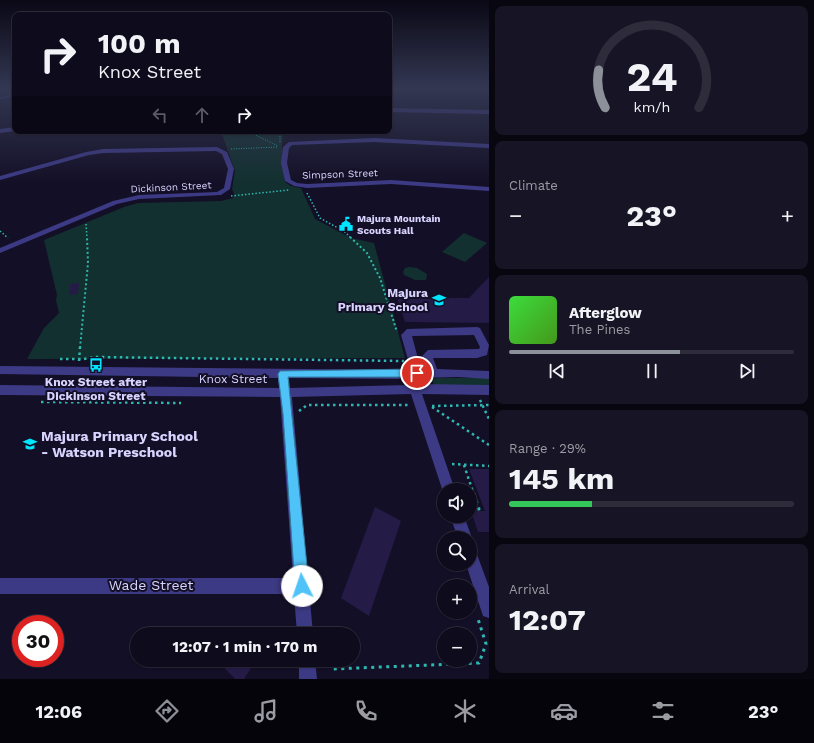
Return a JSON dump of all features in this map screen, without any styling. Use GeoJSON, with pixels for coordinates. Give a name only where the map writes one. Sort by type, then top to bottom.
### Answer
{"type":"FeatureCollection","features":[{"type":"Feature","properties":{"kind":"street"},"geometry":{"type":"LineString","coordinates":[[0,131],[12,129]]}},
{"type":"Feature","properties":{"kind":"street","name":"Simpson Street"},"geometry":{"type":"LineString","coordinates":[[489,146],[374,140],[291,143],[286,147],[284,153],[286,177],[292,183],[306,188],[392,182],[489,189]]}},
{"type":"Feature","properties":{"kind":"street"},"geometry":{"type":"LineString","coordinates":[[0,178],[88,153],[103,151],[220,150]]}},
{"type":"Feature","properties":{"kind":"street","name":"Dickinson Street"},"geometry":{"type":"LineString","coordinates":[[0,251],[115,202],[139,197],[219,194],[227,189],[232,169],[225,153],[220,150]]}},
{"type":"Feature","properties":{"kind":"street"},"geometry":{"type":"LineString","coordinates":[[0,234],[8,247]]}},
{"type":"Feature","properties":{"kind":"street"},"geometry":{"type":"LineString","coordinates":[[434,374],[427,356],[432,353],[477,354],[483,352],[485,347],[477,332],[410,332],[406,335],[413,361],[415,389],[426,406],[446,483]]}},
{"type":"Feature","properties":{"kind":"street","name":"Knox Street"},"geometry":{"type":"LineString","coordinates":[[0,370],[489,375]]}},
{"type":"Feature","properties":{"kind":"street"},"geometry":{"type":"LineString","coordinates":[[283,374],[305,627]]}},
{"type":"Feature","properties":{"kind":"street","name":"Knox Street"},"geometry":{"type":"LineString","coordinates":[[0,390],[305,393],[415,389],[489,390]]}},
{"type":"Feature","properties":{"kind":"street"},"geometry":{"type":"LineString","coordinates":[[474,571],[483,613]]}},
{"type":"Feature","properties":{"kind":"street","name":"Wade Street"},"geometry":{"type":"LineString","coordinates":[[0,586],[302,586]]}},
{"type":"Feature","properties":{"kind":"street"},"geometry":{"type":"LineString","coordinates":[[307,667],[308,679]]}},
{"type":"Feature","properties":{"kind":"path"},"geometry":{"type":"LineString","coordinates":[[220,150],[280,147],[253,134]]}},
{"type":"Feature","properties":{"kind":"path"},"geometry":{"type":"LineString","coordinates":[[219,194],[223,197],[306,188],[320,218],[346,232],[367,253],[380,278],[400,338]]}},
{"type":"Feature","properties":{"kind":"path"},"geometry":{"type":"LineString","coordinates":[[81,365],[79,359],[88,264],[84,215]]}},
{"type":"Feature","properties":{"kind":"path"},"geometry":{"type":"LineString","coordinates":[[55,360],[95,358],[413,361]]}},
{"type":"Feature","properties":{"kind":"path"},"geometry":{"type":"LineString","coordinates":[[60,403],[188,403]]}},
{"type":"Feature","properties":{"kind":"path"},"geometry":{"type":"LineString","coordinates":[[297,413],[307,404],[426,406],[489,405]]}},
{"type":"Feature","properties":{"kind":"path"},"geometry":{"type":"LineString","coordinates":[[483,405],[489,419]]}},
{"type":"Feature","properties":{"kind":"path"},"geometry":{"type":"LineString","coordinates":[[426,406],[434,413]]}},
{"type":"Feature","properties":{"kind":"path"},"geometry":{"type":"LineString","coordinates":[[426,406],[489,445]]}},
{"type":"Feature","properties":{"kind":"path"},"geometry":{"type":"LineString","coordinates":[[450,457],[452,464],[489,466]]}},
{"type":"Feature","properties":{"kind":"path"},"geometry":{"type":"LineString","coordinates":[[464,465],[470,483]]}},
{"type":"Feature","properties":{"kind":"path"},"geometry":{"type":"LineString","coordinates":[[331,667],[333,669],[479,663],[486,644],[483,613]]}},
{"type":"Feature","properties":{"kind":"green space"},"geometry":{"type":"Polygon","coordinates":[[[222,134],[283,134],[282,147],[285,182],[291,186],[301,188],[315,219],[351,238],[374,243],[405,358],[27,359],[44,328],[59,313],[56,300],[57,295],[44,240],[124,207],[138,203],[221,201],[233,198],[234,194],[232,189],[235,171],[222,134]]]}},
{"type":"Feature","properties":{"kind":"green space"},"geometry":{"type":"Polygon","coordinates":[[[464,233],[487,243],[465,262],[442,252],[464,233]]]}},
{"type":"Feature","properties":{"kind":"green space"},"geometry":{"type":"Polygon","coordinates":[[[405,268],[417,268],[427,274],[426,280],[415,280],[404,275],[403,272],[405,268]]]}},
{"type":"Feature","properties":{"kind":"green space"},"geometry":{"type":"Polygon","coordinates":[[[489,378],[489,386],[434,385],[431,379],[489,378]]]}},
{"type":"Feature","properties":{"kind":"building"},"geometry":{"type":"Polygon","coordinates":[[[489,277],[489,323],[405,322],[397,298],[469,298],[489,277]]]}},
{"type":"Feature","properties":{"kind":"building"},"geometry":{"type":"Polygon","coordinates":[[[79,283],[78,294],[69,295],[70,284],[79,283]]]}},
{"type":"Feature","properties":{"kind":"building"},"geometry":{"type":"Polygon","coordinates":[[[469,469],[489,469],[489,532],[478,532],[475,523],[477,523],[477,511],[485,511],[477,490],[477,483],[474,483],[469,469]]]}},
{"type":"Feature","properties":{"kind":"building"},"geometry":{"type":"Polygon","coordinates":[[[375,507],[401,521],[369,616],[341,598],[375,507]]]}},
{"type":"Feature","properties":{"kind":"building"},"geometry":{"type":"Polygon","coordinates":[[[224,667],[252,667],[244,679],[235,679],[224,667]]]}},
{"type":"Feature","properties":{"kind":"place","name":"Majura Mountain Scouts Hall"},"geometry":{"type":"Point","coordinates":[346,224]}},
{"type":"Feature","properties":{"kind":"place","name":"Majura Primary School"},"geometry":{"type":"Point","coordinates":[439,300]}},
{"type":"Feature","properties":{"kind":"place","name":"Knox Street after Dickinson Street"},"geometry":{"type":"Point","coordinates":[96,365]}},
{"type":"Feature","properties":{"kind":"place","name":"Majura Primary School - Watson Preschool"},"geometry":{"type":"Point","coordinates":[30,444]}},
{"type":"Feature","properties":{"kind":"route"},"geometry":{"type":"LineString","coordinates":[[302,586],[288,414],[283,374],[417,373]]}}]}
